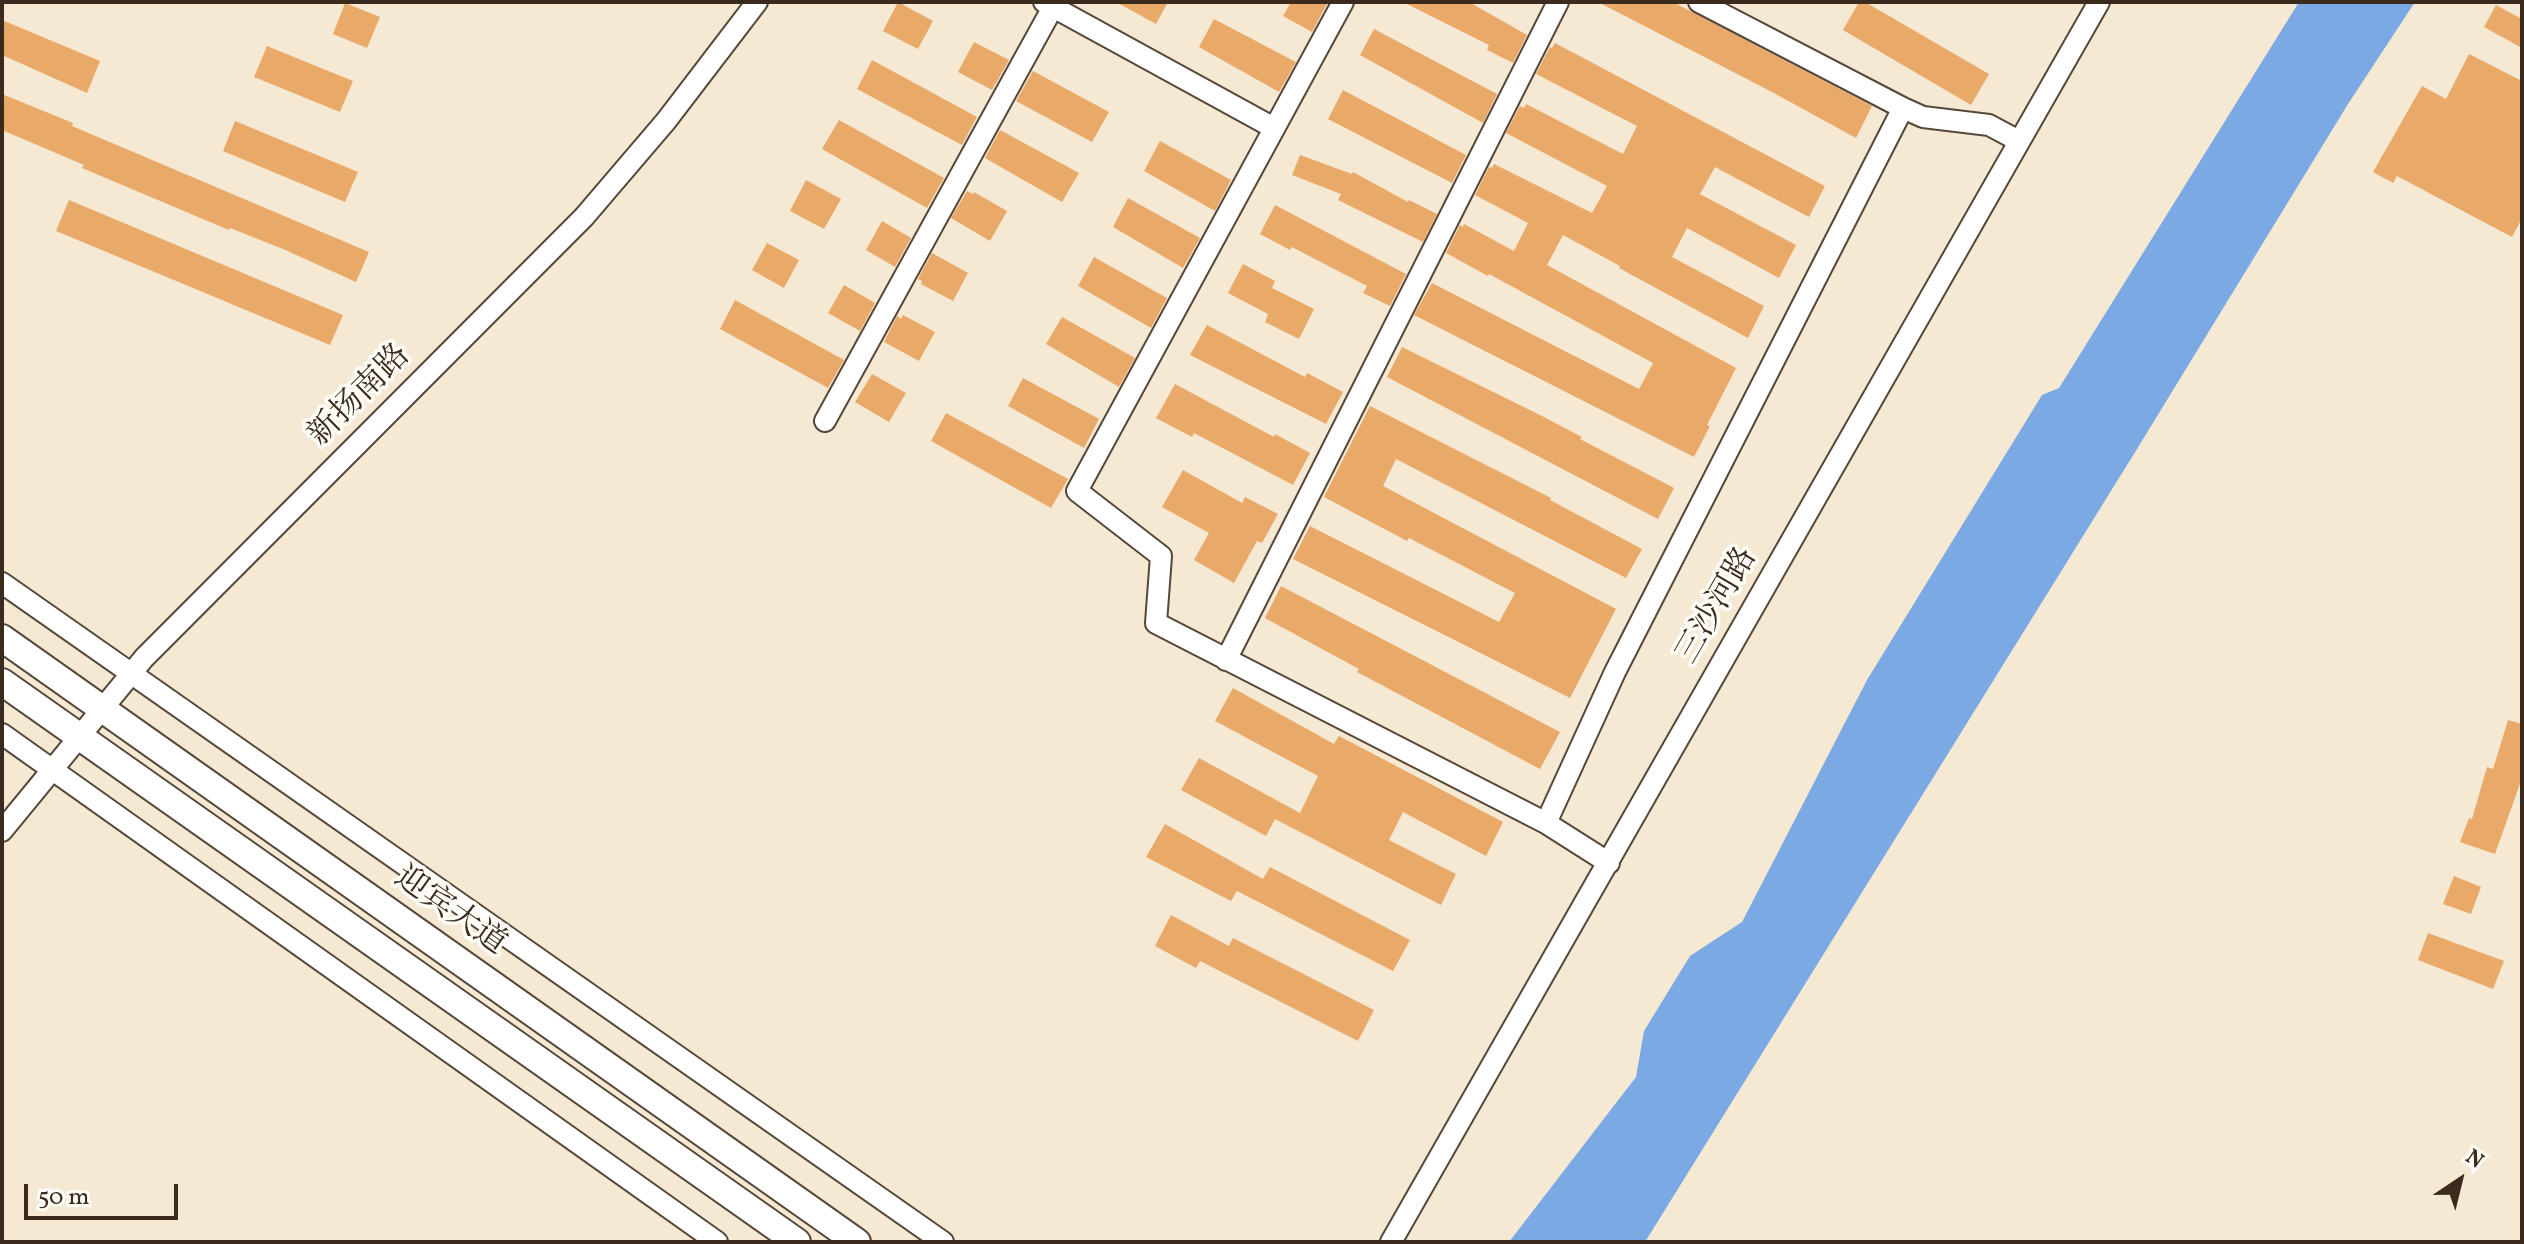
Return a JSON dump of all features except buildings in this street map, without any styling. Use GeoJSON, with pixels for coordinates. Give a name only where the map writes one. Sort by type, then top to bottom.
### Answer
{"type":"FeatureCollection","features":[{"type":"Feature","properties":{"kind":"main road","name":"迎宾大道"},"geometry":{"type":"LineString","coordinates":[[2,638],[857,1242]]}},
{"type":"Feature","properties":{"kind":"main road"},"geometry":{"type":"LineString","coordinates":[[2,682],[797,1242]]}},
{"type":"Feature","properties":{"kind":"street","name":"新扬南路"},"geometry":{"type":"LineString","coordinates":[[2,831],[130,675],[584,217],[666,121],[757,2]]}},
{"type":"Feature","properties":{"kind":"street"},"geometry":{"type":"LineString","coordinates":[[1343,2],[1077,491],[1161,556],[1156,623],[1546,823],[1609,863]]}},
{"type":"Feature","properties":{"kind":"street"},"geometry":{"type":"LineString","coordinates":[[1226,660],[1558,2]]}},
{"type":"Feature","properties":{"kind":"street"},"geometry":{"type":"LineString","coordinates":[[1699,2],[1923,117],[1989,125],[2019,141]]}},
{"type":"Feature","properties":{"kind":"street","name":"三沙河路"},"geometry":{"type":"LineString","coordinates":[[1391,1242],[2099,2]]}},
{"type":"Feature","properties":{"kind":"street"},"geometry":{"type":"LineString","coordinates":[[825,421],[1048,4],[1274,128]]}},
{"type":"Feature","properties":{"kind":"street"},"geometry":{"type":"LineString","coordinates":[[1546,823],[1615,672],[1903,108]]}},
{"type":"Feature","properties":{"kind":"street"},"geometry":{"type":"LineString","coordinates":[[2,583],[943,1242]]}},
{"type":"Feature","properties":{"kind":"street"},"geometry":{"type":"LineString","coordinates":[[2,734],[717,1242]]}},
{"type":"Feature","properties":{"kind":"water"},"geometry":{"type":"Polygon","coordinates":[[[2299,2],[2415,2],[2348,104],[1645,1242],[1509,1242],[1636,1077],[1644,1031],[1690,956],[1742,922],[1867,680],[2042,395],[2059,388],[2299,2]]]}}]}
